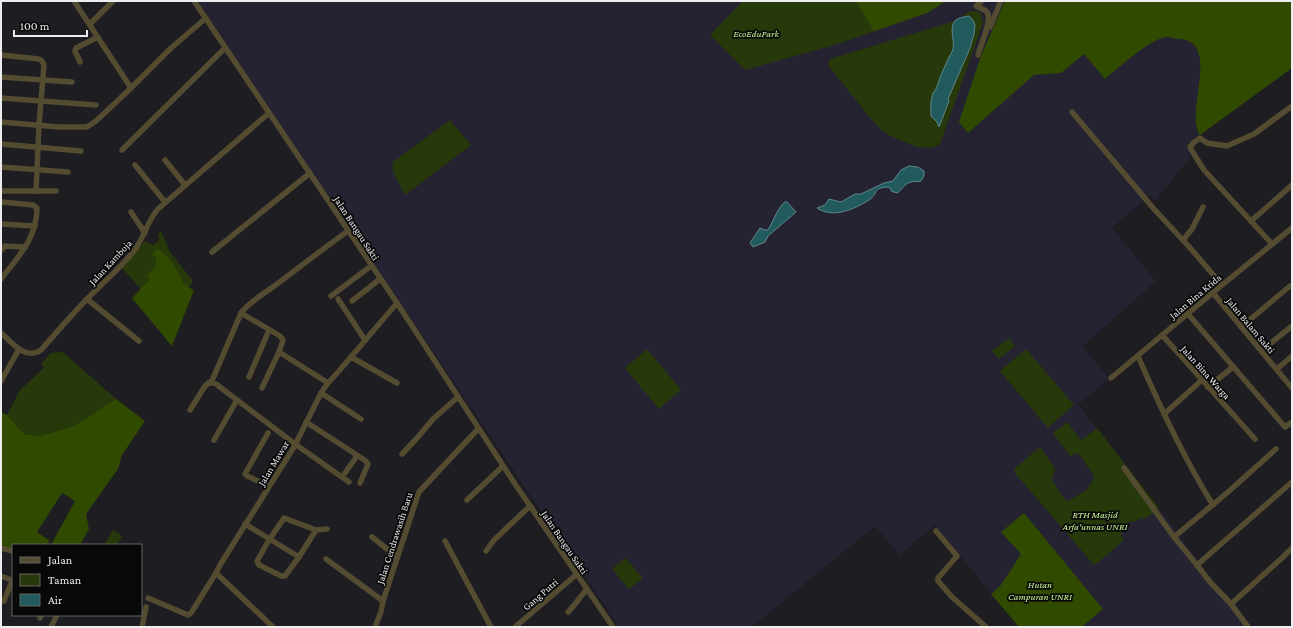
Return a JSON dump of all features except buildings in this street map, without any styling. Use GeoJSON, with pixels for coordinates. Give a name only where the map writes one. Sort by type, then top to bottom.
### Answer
{"type":"FeatureCollection","features":[{"type":"Feature","properties":{"kind":"street"},"geometry":{"type":"LineString","coordinates":[[74,1],[132,88]]}},
{"type":"Feature","properties":{"kind":"street"},"geometry":{"type":"LineString","coordinates":[[90,24],[113,1]]}},
{"type":"Feature","properties":{"kind":"street","name":"Jalan Bangau Sakti"},"geometry":{"type":"LineString","coordinates":[[194,1],[397,303],[478,429],[613,627]]}},
{"type":"Feature","properties":{"kind":"street"},"geometry":{"type":"LineString","coordinates":[[982,1],[976,6],[985,10],[989,18],[978,55],[1001,1]]}},
{"type":"Feature","properties":{"kind":"street"},"geometry":{"type":"LineString","coordinates":[[1,122],[59,127],[87,127],[96,121],[132,88],[170,48],[206,18]]}},
{"type":"Feature","properties":{"kind":"street"},"geometry":{"type":"LineString","coordinates":[[80,62],[75,51],[76,48],[98,37]]}},
{"type":"Feature","properties":{"kind":"street"},"geometry":{"type":"LineString","coordinates":[[122,150],[225,48]]}},
{"type":"Feature","properties":{"kind":"street"},"geometry":{"type":"LineString","coordinates":[[1,55],[39,59],[44,65],[36,170],[36,191]]}},
{"type":"Feature","properties":{"kind":"street"},"geometry":{"type":"LineString","coordinates":[[1,77],[72,82]]}},
{"type":"Feature","properties":{"kind":"street"},"geometry":{"type":"LineString","coordinates":[[1,98],[96,105]]}},
{"type":"Feature","properties":{"kind":"street"},"geometry":{"type":"LineString","coordinates":[[1272,244],[1212,179],[1190,147],[1200,138],[1207,143],[1227,146],[1233,144],[1254,134],[1292,107]]}},
{"type":"Feature","properties":{"kind":"street"},"geometry":{"type":"LineString","coordinates":[[1072,112],[1222,285]]}},
{"type":"Feature","properties":{"kind":"street","name":"Jalan Kamboja"},"geometry":{"type":"LineString","coordinates":[[19,350],[34,354],[41,350],[87,299],[128,258],[145,233],[152,216],[165,202],[269,113]]}},
{"type":"Feature","properties":{"kind":"street"},"geometry":{"type":"LineString","coordinates":[[1,144],[81,151]]}},
{"type":"Feature","properties":{"kind":"street"},"geometry":{"type":"LineString","coordinates":[[164,160],[185,185]]}},
{"type":"Feature","properties":{"kind":"street"},"geometry":{"type":"LineString","coordinates":[[135,165],[165,202]]}},
{"type":"Feature","properties":{"kind":"street"},"geometry":{"type":"LineString","coordinates":[[1,167],[68,172]]}},
{"type":"Feature","properties":{"kind":"street"},"geometry":{"type":"LineString","coordinates":[[212,252],[310,173]]}},
{"type":"Feature","properties":{"kind":"street"},"geometry":{"type":"LineString","coordinates":[[1251,221],[1292,185]]}},
{"type":"Feature","properties":{"kind":"street"},"geometry":{"type":"LineString","coordinates":[[3,191],[56,191]]}},
{"type":"Feature","properties":{"kind":"street"},"geometry":{"type":"LineString","coordinates":[[1,202],[34,204],[37,208],[35,226],[26,248],[1,279]]}},
{"type":"Feature","properties":{"kind":"street"},"geometry":{"type":"LineString","coordinates":[[1183,240],[1192,228],[1203,207]]}},
{"type":"Feature","properties":{"kind":"street"},"geometry":{"type":"LineString","coordinates":[[131,212],[145,233]]}},
{"type":"Feature","properties":{"kind":"street"},"geometry":{"type":"LineString","coordinates":[[1,224],[35,226]]}},
{"type":"Feature","properties":{"kind":"street","name":"Jalan Bina Krida"},"geometry":{"type":"LineString","coordinates":[[1111,378],[1292,228]]}},
{"type":"Feature","properties":{"kind":"street"},"geometry":{"type":"LineString","coordinates":[[190,410],[205,386],[211,382],[244,308],[348,230]]}},
{"type":"Feature","properties":{"kind":"street"},"geometry":{"type":"LineString","coordinates":[[2,247],[26,248]]}},
{"type":"Feature","properties":{"kind":"street"},"geometry":{"type":"LineString","coordinates":[[331,296],[371,266]]}},
{"type":"Feature","properties":{"kind":"street"},"geometry":{"type":"LineString","coordinates":[[352,301],[380,279]]}},
{"type":"Feature","properties":{"kind":"street"},"geometry":{"type":"LineString","coordinates":[[1241,327],[1290,286]]}},
{"type":"Feature","properties":{"kind":"street","name":"Jalan Balam Sakti"},"geometry":{"type":"LineString","coordinates":[[1212,293],[1292,387]]}},
{"type":"Feature","properties":{"kind":"street"},"geometry":{"type":"LineString","coordinates":[[87,299],[139,341]]}},
{"type":"Feature","properties":{"kind":"street"},"geometry":{"type":"LineString","coordinates":[[338,299],[365,340]]}},
{"type":"Feature","properties":{"kind":"street","name":"Jalan Mawar"},"geometry":{"type":"LineString","coordinates":[[148,598],[188,615],[191,613],[295,444],[321,393],[397,303]]}},
{"type":"Feature","properties":{"kind":"street"},"geometry":{"type":"LineString","coordinates":[[241,313],[283,339],[279,352],[262,388]]}},
{"type":"Feature","properties":{"kind":"street"},"geometry":{"type":"LineString","coordinates":[[1188,314],[1285,427],[1292,422]]}},
{"type":"Feature","properties":{"kind":"street"},"geometry":{"type":"LineString","coordinates":[[1261,351],[1292,326]]}},
{"type":"Feature","properties":{"kind":"street"},"geometry":{"type":"LineString","coordinates":[[249,377],[269,330]]}},
{"type":"Feature","properties":{"kind":"street"},"geometry":{"type":"LineString","coordinates":[[1,333],[19,350],[1,381]]}},
{"type":"Feature","properties":{"kind":"street","name":"Jalan Bina Warga"},"geometry":{"type":"LineString","coordinates":[[1162,335],[1255,439]]}},
{"type":"Feature","properties":{"kind":"street"},"geometry":{"type":"LineString","coordinates":[[279,352],[328,383]]}},
{"type":"Feature","properties":{"kind":"street"},"geometry":{"type":"LineString","coordinates":[[1138,356],[1190,467],[1213,504]]}},
{"type":"Feature","properties":{"kind":"street"},"geometry":{"type":"LineString","coordinates":[[1276,369],[1292,356]]}},
{"type":"Feature","properties":{"kind":"street"},"geometry":{"type":"LineString","coordinates":[[351,357],[397,383]]}},
{"type":"Feature","properties":{"kind":"street"},"geometry":{"type":"LineString","coordinates":[[1208,388],[1233,367]]}},
{"type":"Feature","properties":{"kind":"street"},"geometry":{"type":"LineString","coordinates":[[1164,414],[1202,380]]}},
{"type":"Feature","properties":{"kind":"street"},"geometry":{"type":"LineString","coordinates":[[211,382],[216,384],[295,444],[349,482]]}},
{"type":"Feature","properties":{"kind":"street"},"geometry":{"type":"LineString","coordinates":[[321,393],[361,420]]}},
{"type":"Feature","properties":{"kind":"street"},"geometry":{"type":"LineString","coordinates":[[402,454],[433,419],[458,397]]}},
{"type":"Feature","properties":{"kind":"street"},"geometry":{"type":"LineString","coordinates":[[214,440],[237,400]]}},
{"type":"Feature","properties":{"kind":"street"},"geometry":{"type":"LineString","coordinates":[[306,422],[368,464],[360,483]]}},
{"type":"Feature","properties":{"kind":"street","name":"Jalan Cendrawasih Baru"},"geometry":{"type":"LineString","coordinates":[[374,627],[381,612],[383,601],[419,492],[478,429]]}},
{"type":"Feature","properties":{"kind":"street"},"geometry":{"type":"LineString","coordinates":[[268,433],[245,474],[269,486]]}},
{"type":"Feature","properties":{"kind":"street"},"geometry":{"type":"LineString","coordinates":[[1174,537],[1276,448]]}},
{"type":"Feature","properties":{"kind":"street"},"geometry":{"type":"LineString","coordinates":[[346,473],[357,456]]}},
{"type":"Feature","properties":{"kind":"street"},"geometry":{"type":"LineString","coordinates":[[468,500],[503,466]]}},
{"type":"Feature","properties":{"kind":"street"},"geometry":{"type":"LineString","coordinates":[[1124,468],[1174,537],[1210,582],[1231,604],[1248,627]]}},
{"type":"Feature","properties":{"kind":"street"},"geometry":{"type":"LineString","coordinates":[[1197,565],[1292,482]]}},
{"type":"Feature","properties":{"kind":"street"},"geometry":{"type":"LineString","coordinates":[[486,551],[494,540],[530,506]]}},
{"type":"Feature","properties":{"kind":"street"},"geometry":{"type":"LineString","coordinates":[[316,530],[299,557],[284,576],[259,565],[258,559],[284,518],[316,530],[327,529]]}},
{"type":"Feature","properties":{"kind":"street"},"geometry":{"type":"LineString","coordinates":[[245,524],[299,557]]}},
{"type":"Feature","properties":{"kind":"street"},"geometry":{"type":"LineString","coordinates":[[936,531],[957,556],[938,578],[938,581],[952,598],[986,627]]}},
{"type":"Feature","properties":{"kind":"street"},"geometry":{"type":"LineString","coordinates":[[372,537],[397,557]]}},
{"type":"Feature","properties":{"kind":"street"},"geometry":{"type":"LineString","coordinates":[[445,541],[491,627]]}},
{"type":"Feature","properties":{"kind":"street"},"geometry":{"type":"LineString","coordinates":[[1,548],[12,551]]}},
{"type":"Feature","properties":{"kind":"street"},"geometry":{"type":"LineString","coordinates":[[1231,604],[1292,548]]}},
{"type":"Feature","properties":{"kind":"street"},"geometry":{"type":"LineString","coordinates":[[326,559],[383,601]]}},
{"type":"Feature","properties":{"kind":"street"},"geometry":{"type":"LineString","coordinates":[[216,573],[273,627]]}},
{"type":"Feature","properties":{"kind":"street","name":"Gang Putri"},"geometry":{"type":"LineString","coordinates":[[515,627],[577,574]]}},
{"type":"Feature","properties":{"kind":"street"},"geometry":{"type":"LineString","coordinates":[[1,576],[12,581],[2,603]]}},
{"type":"Feature","properties":{"kind":"street"},"geometry":{"type":"LineString","coordinates":[[568,612],[587,590]]}},
{"type":"Feature","properties":{"kind":"street"},"geometry":{"type":"LineString","coordinates":[[142,627],[146,607]]}},
{"type":"Feature","properties":{"kind":"street"},"geometry":{"type":"LineString","coordinates":[[51,627],[56,616]]}},
{"type":"Feature","properties":{"kind":"shaded area"},"geometry":{"type":"Polygon","coordinates":[[[197,1],[1292,1],[1292,68],[1187,144],[1192,155],[1155,201],[1150,195],[1112,228],[1156,281],[1083,346],[1109,379],[1078,405],[1167,519],[1246,627],[1019,627],[935,525],[899,555],[875,526],[752,627],[619,627],[197,1]]]}},
{"type":"Feature","properties":{"kind":"green space","name":"EcoEduPark"},"geometry":{"type":"Polygon","coordinates":[[[743,1],[946,1],[927,13],[841,43],[745,70],[710,35],[743,1]]]}},
{"type":"Feature","properties":{"kind":"green space"},"geometry":{"type":"Polygon","coordinates":[[[856,1],[946,1],[927,13],[874,31],[856,1]]]}},
{"type":"Feature","properties":{"kind":"green space"},"geometry":{"type":"Polygon","coordinates":[[[1005,1],[1292,1],[1292,68],[1200,135],[1196,124],[1200,80],[1199,53],[1193,44],[1181,39],[1166,37],[1159,39],[1143,48],[1105,79],[1084,54],[1061,73],[1034,75],[968,133],[959,122],[981,56],[1005,1]]]}},
{"type":"Feature","properties":{"kind":"green space"},"geometry":{"type":"Polygon","coordinates":[[[976,11],[981,14],[983,23],[940,144],[932,148],[917,147],[888,135],[878,127],[828,65],[830,59],[955,21],[952,29],[952,52],[931,101],[931,116],[939,126],[949,101],[948,99],[970,48],[974,34],[969,16],[962,17],[968,12],[976,11]]]}},
{"type":"Feature","properties":{"kind":"green space"},"geometry":{"type":"Polygon","coordinates":[[[450,120],[471,145],[405,195],[393,172],[393,162],[450,120]]]}},
{"type":"Feature","properties":{"kind":"green space"},"geometry":{"type":"Polygon","coordinates":[[[161,231],[170,252],[193,281],[189,288],[167,257],[156,259],[155,267],[147,276],[149,279],[141,289],[122,268],[145,241],[153,245],[159,240],[158,235],[161,231]]]}},
{"type":"Feature","properties":{"kind":"green space"},"geometry":{"type":"Polygon","coordinates":[[[158,249],[165,254],[174,265],[184,283],[194,290],[172,346],[132,298],[149,280],[147,276],[155,267],[156,259],[152,254],[158,249]]]}},
{"type":"Feature","properties":{"kind":"green space"},"geometry":{"type":"Polygon","coordinates":[[[1009,338],[1015,346],[999,359],[992,351],[1009,338]]]}},
{"type":"Feature","properties":{"kind":"green space"},"geometry":{"type":"Polygon","coordinates":[[[647,349],[681,390],[659,409],[625,368],[647,349]]]}},
{"type":"Feature","properties":{"kind":"green space"},"geometry":{"type":"Polygon","coordinates":[[[1026,349],[1074,405],[1048,428],[1000,371],[1026,349]]]}},
{"type":"Feature","properties":{"kind":"green space"},"geometry":{"type":"Polygon","coordinates":[[[63,352],[116,399],[74,426],[40,436],[24,434],[7,415],[20,390],[44,368],[41,364],[51,353],[63,352]]]}},
{"type":"Feature","properties":{"kind":"green space"},"geometry":{"type":"Polygon","coordinates":[[[116,399],[145,421],[122,455],[118,469],[86,514],[89,529],[81,544],[52,544],[75,501],[62,493],[37,532],[50,541],[47,544],[12,544],[12,548],[1,545],[1,412],[7,415],[24,434],[40,436],[74,426],[116,399]]]}},
{"type":"Feature","properties":{"kind":"green space","name":"RTH Masjid Arfa'unnas UNRI"},"geometry":{"type":"Polygon","coordinates":[[[1067,422],[1081,440],[1097,428],[1159,508],[1145,519],[1140,518],[1134,522],[1132,521],[1125,524],[1121,535],[1123,541],[1094,565],[1015,473],[1014,469],[1040,447],[1055,469],[1052,480],[1063,497],[1068,501],[1085,491],[1094,479],[1093,474],[1078,453],[1070,456],[1053,433],[1067,422]]]}},
{"type":"Feature","properties":{"kind":"green space","name":"Hutan Campuran UNRI"},"geometry":{"type":"Polygon","coordinates":[[[1024,513],[1103,609],[1082,627],[1019,627],[991,594],[1001,585],[1021,554],[1001,532],[1024,513]]]}},
{"type":"Feature","properties":{"kind":"green space"},"geometry":{"type":"Polygon","coordinates":[[[113,530],[122,536],[118,544],[105,544],[113,530]]]}},
{"type":"Feature","properties":{"kind":"green space"},"geometry":{"type":"Polygon","coordinates":[[[625,558],[643,578],[629,589],[612,569],[625,558]]]}},
{"type":"Feature","properties":{"kind":"water"},"geometry":{"type":"Polygon","coordinates":[[[969,16],[975,25],[974,34],[970,48],[948,99],[949,101],[939,127],[937,122],[931,116],[932,95],[953,49],[953,24],[957,19],[969,16]]]}},
{"type":"Feature","properties":{"kind":"water"},"geometry":{"type":"Polygon","coordinates":[[[909,166],[918,167],[924,171],[924,176],[921,181],[912,182],[905,185],[897,193],[891,191],[888,187],[880,188],[869,200],[844,212],[830,213],[817,208],[825,205],[829,199],[841,202],[855,194],[861,194],[884,183],[893,181],[901,170],[909,166]]]}},
{"type":"Feature","properties":{"kind":"water"},"geometry":{"type":"Polygon","coordinates":[[[786,201],[796,212],[768,236],[765,242],[753,247],[750,243],[760,228],[768,230],[778,211],[786,201]]]}}]}
